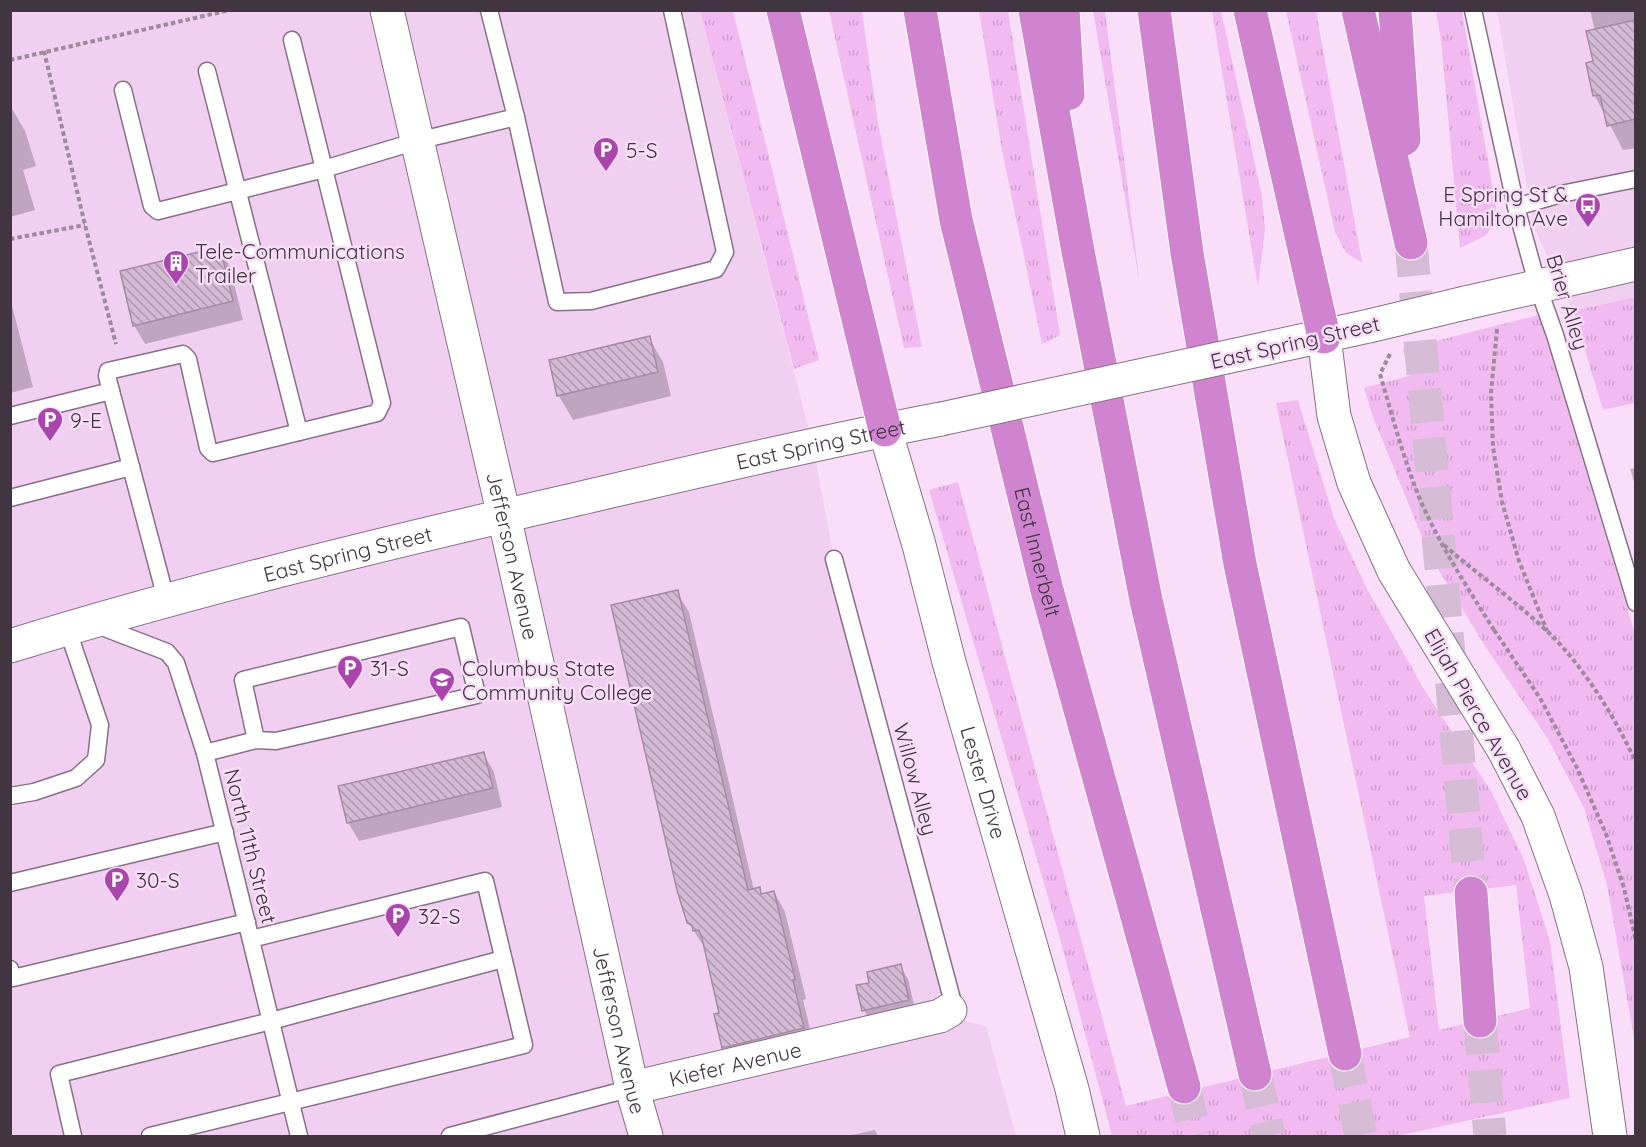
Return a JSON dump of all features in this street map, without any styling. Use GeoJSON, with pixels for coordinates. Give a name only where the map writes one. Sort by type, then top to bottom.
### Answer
{"type":"FeatureCollection","features":[{"type":"Feature","properties":{"kind":"highway"},"geometry":{"type":"LineString","coordinates":[[783,10],[885,430]]}},
{"type":"Feature","properties":{"kind":"highway","name":"East Innerbelt"},"geometry":{"type":"LineString","coordinates":[[920,10],[956,220],[1047,590],[1184,1088]]}},
{"type":"Feature","properties":{"kind":"highway"},"geometry":{"type":"LineString","coordinates":[[1035,10],[1077,246],[1146,600],[1255,1074]]}},
{"type":"Feature","properties":{"kind":"highway"},"geometry":{"type":"LineString","coordinates":[[1063,10],[1077,246]]}},
{"type":"Feature","properties":{"kind":"highway"},"geometry":{"type":"LineString","coordinates":[[1154,10],[1187,253],[1240,564],[1345,1054]]}},
{"type":"Feature","properties":{"kind":"highway"},"geometry":{"type":"LineString","coordinates":[[1250,10],[1324,337]]}},
{"type":"Feature","properties":{"kind":"highway"},"geometry":{"type":"LineString","coordinates":[[1358,10],[1411,243],[1395,10]]}},
{"type":"Feature","properties":{"kind":"highway"},"geometry":{"type":"LineString","coordinates":[[1471,893],[1480,1022]]}},
{"type":"Feature","properties":{"kind":"street","name":"Jefferson Avenue"},"geometry":{"type":"LineString","coordinates":[[387,10],[504,516],[632,1089],[646,1137]]}},
{"type":"Feature","properties":{"kind":"street","name":"East Spring Street"},"geometry":{"type":"LineString","coordinates":[[10,646],[166,599],[504,516],[885,430],[1324,337],[1635,264]]}},
{"type":"Feature","properties":{"kind":"street","name":"Elijah Pierce Avenue"},"geometry":{"type":"LineString","coordinates":[[1324,337],[1334,416],[1354,483],[1394,571],[1504,750],[1538,816],[1569,906],[1586,967],[1610,1137]]}},
{"type":"Feature","properties":{"kind":"street","name":"Lester Drive"},"geometry":{"type":"LineString","coordinates":[[885,430],[919,545],[949,662],[1069,1078],[1083,1137]]}},
{"type":"Feature","properties":{"kind":"street","name":"Kiefer Avenue"},"geometry":{"type":"LineString","coordinates":[[632,1089],[940,1017],[950,1010]]}},
{"type":"Feature","properties":{"kind":"lane"},"geometry":{"type":"LineString","coordinates":[[489,10],[516,117],[557,302],[591,301],[716,269],[725,252],[672,10]]}},
{"type":"Feature","properties":{"kind":"lane","name":"Brier Alley"},"geometry":{"type":"LineString","coordinates":[[1473,10],[1516,207],[1538,287],[1555,335],[1635,603]]}},
{"type":"Feature","properties":{"kind":"lane"},"geometry":{"type":"LineString","coordinates":[[166,599],[107,376],[108,371],[183,354],[188,359],[208,448],[213,453],[377,413],[382,403],[291,40]]}},
{"type":"Feature","properties":{"kind":"lane"},"geometry":{"type":"LineString","coordinates":[[207,71],[299,432]]}},
{"type":"Feature","properties":{"kind":"lane"},"geometry":{"type":"LineString","coordinates":[[123,90],[152,206],[158,211],[324,169],[417,141],[516,117]]}},
{"type":"Feature","properties":{"kind":"lane"},"geometry":{"type":"LineString","coordinates":[[1516,207],[1560,194],[1635,179]]}},
{"type":"Feature","properties":{"kind":"lane"},"geometry":{"type":"LineString","coordinates":[[10,416],[111,391]]}},
{"type":"Feature","properties":{"kind":"lane"},"geometry":{"type":"LineString","coordinates":[[10,498],[132,467]]}},
{"type":"Feature","properties":{"kind":"lane","name":"Willow Alley"},"geometry":{"type":"LineString","coordinates":[[834,559],[952,999],[950,1010]]}},
{"type":"Feature","properties":{"kind":"lane"},"geometry":{"type":"LineString","coordinates":[[10,796],[34,792],[76,778],[96,760],[100,725],[78,625]]}},
{"type":"Feature","properties":{"kind":"lane","name":"North 11th Street"},"geometry":{"type":"LineString","coordinates":[[78,625],[167,652],[176,663],[205,753],[299,1137]]}},
{"type":"Feature","properties":{"kind":"lane"},"geometry":{"type":"LineString","coordinates":[[205,753],[256,740],[276,741],[477,695],[461,627],[243,680],[256,740]]}},
{"type":"Feature","properties":{"kind":"lane"},"geometry":{"type":"LineString","coordinates":[[10,883],[225,832]]}},
{"type":"Feature","properties":{"kind":"lane"},"geometry":{"type":"LineString","coordinates":[[150,1137],[524,1045],[485,881],[250,939]]}},
{"type":"Feature","properties":{"kind":"lane"},"geometry":{"type":"LineString","coordinates":[[10,969],[13,978],[246,922]]}},
{"type":"Feature","properties":{"kind":"lane"},"geometry":{"type":"LineString","coordinates":[[73,1137],[60,1074],[503,959]]}},
{"type":"Feature","properties":{"kind":"lane","name":"Kiefer Avenue"},"geometry":{"type":"LineString","coordinates":[[450,1137],[516,1128],[632,1089]]}},
{"type":"Feature","properties":{"kind":"path"},"geometry":{"type":"LineString","coordinates":[[10,60],[230,10]]}},
{"type":"Feature","properties":{"kind":"path"},"geometry":{"type":"LineString","coordinates":[[44,51],[122,368]]}},
{"type":"Feature","properties":{"kind":"path"},"geometry":{"type":"LineString","coordinates":[[10,239],[85,225]]}},
{"type":"Feature","properties":{"kind":"path"},"geometry":{"type":"LineString","coordinates":[[1498,321],[1491,393],[1493,447],[1500,491],[1519,561],[1547,631]]}},
{"type":"Feature","properties":{"kind":"path"},"geometry":{"type":"LineString","coordinates":[[1393,347],[1380,374],[1402,450],[1420,499],[1458,572],[1540,698],[1577,768],[1606,834],[1621,877],[1635,941]]}},
{"type":"Feature","properties":{"kind":"path"},"geometry":{"type":"LineString","coordinates":[[1444,545],[1547,631],[1587,678],[1624,737],[1635,763]]}},
{"type":"Feature","properties":{"kind":"shaded area","name":"Columbus State Community College"},"geometry":{"type":"Polygon","coordinates":[[[10,11],[700,11],[813,445],[834,559],[952,999],[942,1016],[986,1026],[1016,1136],[11,1136],[10,11]]]}},
{"type":"Feature","properties":{"kind":"shaded area"},"geometry":{"type":"Polygon","coordinates":[[[1497,11],[1635,11],[1635,297],[1573,311],[1534,227],[1497,11]]]}},
{"type":"Feature","properties":{"kind":"green space"},"geometry":{"type":"Polygon","coordinates":[[[700,11],[733,11],[819,360],[794,369],[700,11]]]}},
{"type":"Feature","properties":{"kind":"green space"},"geometry":{"type":"Polygon","coordinates":[[[829,11],[862,11],[878,123],[922,347],[904,348],[829,11]]]}},
{"type":"Feature","properties":{"kind":"green space"},"geometry":{"type":"Polygon","coordinates":[[[979,11],[1008,11],[1060,335],[1042,344],[1001,145],[979,11]]]}},
{"type":"Feature","properties":{"kind":"green space"},"geometry":{"type":"Polygon","coordinates":[[[1093,11],[1105,11],[1140,285],[1097,34],[1093,11]]]}},
{"type":"Feature","properties":{"kind":"green space"},"geometry":{"type":"Polygon","coordinates":[[[1212,11],[1221,11],[1262,196],[1265,230],[1258,287],[1212,11]]]}},
{"type":"Feature","properties":{"kind":"green space"},"geometry":{"type":"Polygon","coordinates":[[[1286,11],[1316,11],[1362,262],[1346,253],[1335,232],[1286,11]]]}},
{"type":"Feature","properties":{"kind":"green space"},"geometry":{"type":"Polygon","coordinates":[[[1436,11],[1462,11],[1498,219],[1485,236],[1460,248],[1441,40],[1436,11]]]}},
{"type":"Feature","properties":{"kind":"green space"},"geometry":{"type":"Polygon","coordinates":[[[1635,297],[1635,403],[1603,410],[1573,311],[1635,297]]]}},
{"type":"Feature","properties":{"kind":"green space"},"geometry":{"type":"Polygon","coordinates":[[[1539,315],[1635,634],[1635,1044],[1607,885],[1584,808],[1548,739],[1485,646],[1429,554],[1373,417],[1364,388],[1409,376],[1403,349],[1539,315]]]}},
{"type":"Feature","properties":{"kind":"green space"},"geometry":{"type":"Polygon","coordinates":[[[1298,400],[1334,518],[1366,587],[1425,691],[1491,791],[1524,860],[1550,941],[1570,1098],[1397,1136],[1112,1136],[1059,935],[929,490],[958,482],[1126,1106],[1410,1037],[1276,403],[1298,400]],[[1516,885],[1424,896],[1439,1030],[1530,1008],[1516,885]]]}},
{"type":"Feature","properties":{"kind":"building"},"geometry":{"type":"Polygon","coordinates":[[[1635,20],[1635,119],[1607,126],[1600,95],[1593,96],[1586,63],[1593,61],[1586,31],[1635,20]]]}},
{"type":"Feature","properties":{"kind":"building","name":"Tele-Communications Trailer"},"geometry":{"type":"Polygon","coordinates":[[[220,247],[233,301],[133,326],[120,271],[220,247]]]}},
{"type":"Feature","properties":{"kind":"building"},"geometry":{"type":"Polygon","coordinates":[[[650,336],[658,372],[557,396],[549,360],[650,336]]]}},
{"type":"Feature","properties":{"kind":"building"},"geometry":{"type":"Polygon","coordinates":[[[678,590],[748,890],[760,887],[761,894],[774,891],[804,1028],[722,1048],[714,1014],[719,1013],[702,938],[699,930],[693,931],[692,925],[687,923],[677,890],[611,605],[678,590]]]}},
{"type":"Feature","properties":{"kind":"building"},"geometry":{"type":"Polygon","coordinates":[[[484,752],[493,788],[347,823],[338,786],[484,752]]]}},
{"type":"Feature","properties":{"kind":"building"},"geometry":{"type":"Polygon","coordinates":[[[901,964],[909,1000],[862,1011],[856,985],[869,983],[867,972],[901,964]]]}},
{"type":"Feature","properties":{"kind":"tunnel"},"geometry":{"type":"LineString","coordinates":[[1411,243],[1471,893]]}},
{"type":"Feature","properties":{"kind":"tunnel"},"geometry":{"type":"LineString","coordinates":[[1480,1021],[1490,1136]]}},
{"type":"Feature","properties":{"kind":"tunnel"},"geometry":{"type":"LineString","coordinates":[[1345,1054],[1361,1136]]}},
{"type":"Feature","properties":{"kind":"tunnel"},"geometry":{"type":"LineString","coordinates":[[1255,1074],[1269,1136]]}},
{"type":"Feature","properties":{"kind":"tunnel"},"geometry":{"type":"LineString","coordinates":[[1184,1087],[1196,1136]]}},
{"type":"Feature","properties":{"kind":"place","name":"5-S"},"geometry":{"type":"Point","coordinates":[606,173]}},
{"type":"Feature","properties":{"kind":"place","name":"E Spring St & Hamilton Ave"},"geometry":{"type":"Point","coordinates":[1588,229]}},
{"type":"Feature","properties":{"kind":"place","name":"Tele-Communications Trailer"},"geometry":{"type":"Point","coordinates":[176,286]}},
{"type":"Feature","properties":{"kind":"place","name":"9-E"},"geometry":{"type":"Point","coordinates":[50,443]}},
{"type":"Feature","properties":{"kind":"place","name":"31-S"},"geometry":{"type":"Point","coordinates":[350,691]}},
{"type":"Feature","properties":{"kind":"place","name":"Columbus State Community College"},"geometry":{"type":"Point","coordinates":[442,703]}},
{"type":"Feature","properties":{"kind":"place","name":"30-S"},"geometry":{"type":"Point","coordinates":[117,903]}},
{"type":"Feature","properties":{"kind":"place","name":"32-S"},"geometry":{"type":"Point","coordinates":[398,939]}}]}
